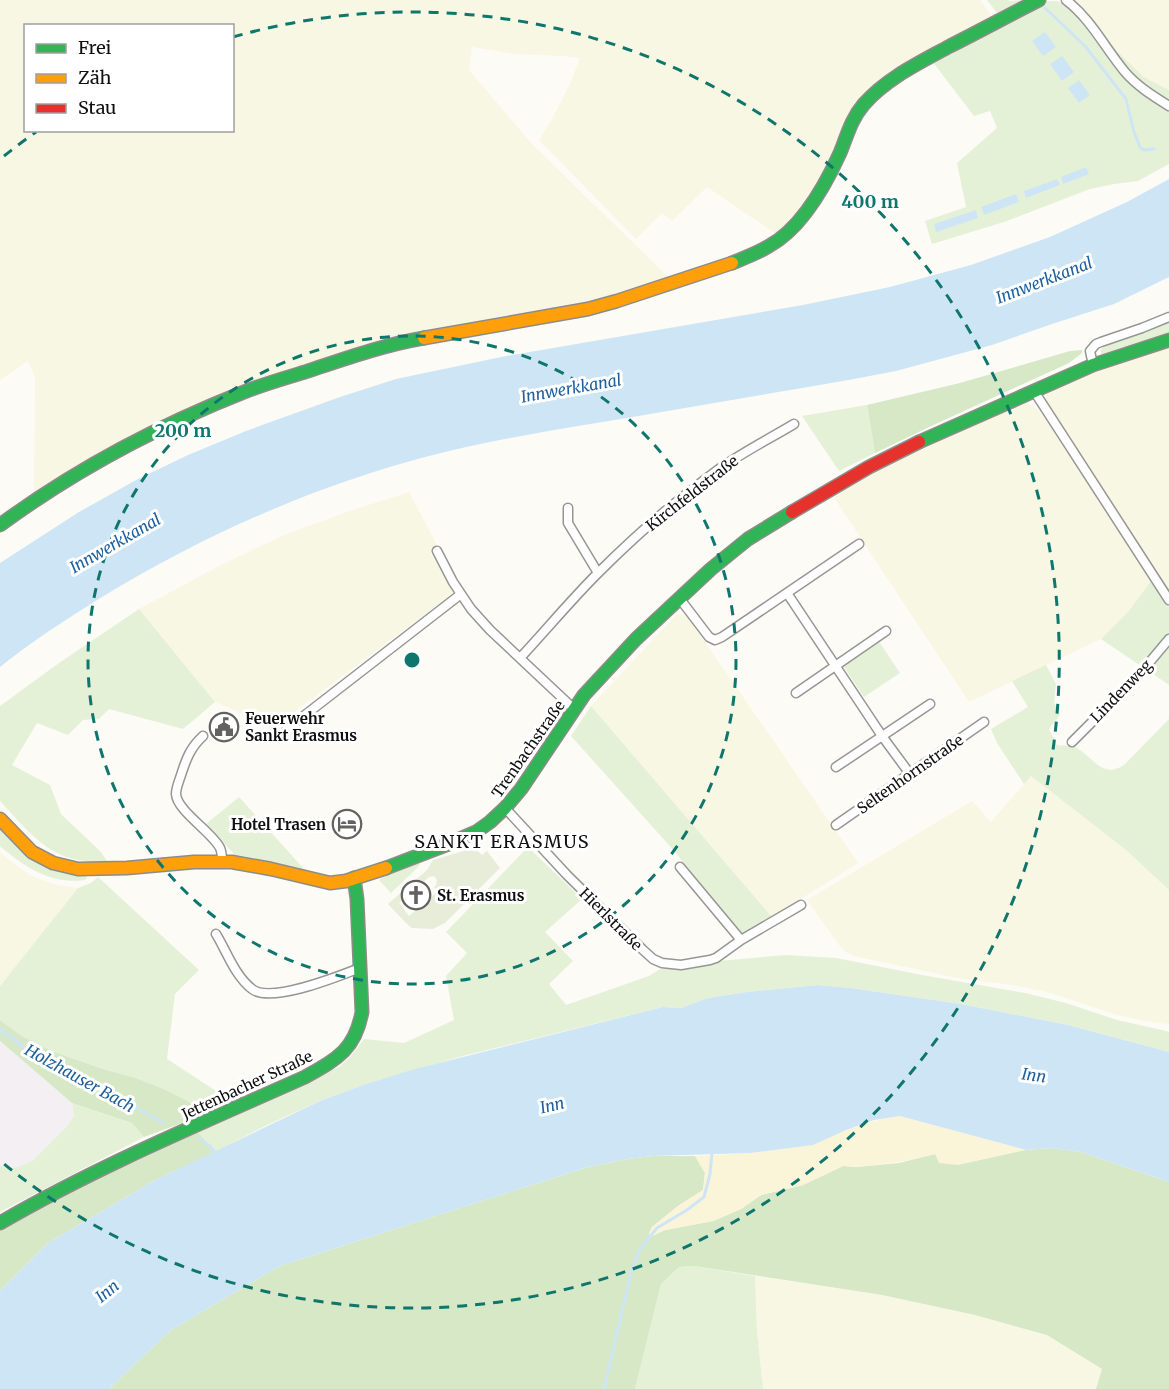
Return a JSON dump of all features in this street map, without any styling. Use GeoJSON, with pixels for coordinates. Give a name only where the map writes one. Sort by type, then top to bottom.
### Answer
{"type":"FeatureCollection","features":[{"type":"Feature","properties":{"kind":"street"},"geometry":{"type":"LineString","coordinates":[[0,525],[33,501],[103,458],[161,429],[247,391],[397,343],[588,309],[617,301],[729,264],[770,246],[785,235],[815,199],[832,170],[857,112],[879,89],[905,70],[1039,0]]}},
{"type":"Feature","properties":{"kind":"street"},"geometry":{"type":"LineString","coordinates":[[1066,0],[1081,14],[1127,74],[1149,94],[1169,106]]}},
{"type":"Feature","properties":{"kind":"street"},"geometry":{"type":"LineString","coordinates":[[1093,365],[1090,351],[1096,344],[1169,317]]}},
{"type":"Feature","properties":{"kind":"street","name":"Trenbachstraße"},"geometry":{"type":"LineString","coordinates":[[0,819],[32,852],[53,863],[78,869],[222,861],[322,882],[339,882],[354,878],[405,861],[467,836],[484,827],[505,808],[521,789],[584,695],[636,639],[747,539],[869,466],[916,443],[1093,365],[1169,340]]}},
{"type":"Feature","properties":{"kind":"street"},"geometry":{"type":"LineString","coordinates":[[1034,391],[1169,600]]}},
{"type":"Feature","properties":{"kind":"street","name":"Kirchfeldstraße"},"geometry":{"type":"LineString","coordinates":[[520,658],[598,573],[655,520],[729,462],[794,424]]}},
{"type":"Feature","properties":{"kind":"street"},"geometry":{"type":"LineString","coordinates":[[568,508],[568,523],[598,573]]}},
{"type":"Feature","properties":{"kind":"street"},"geometry":{"type":"LineString","coordinates":[[680,598],[709,637],[716,640],[859,544]]}},
{"type":"Feature","properties":{"kind":"street"},"geometry":{"type":"LineString","coordinates":[[437,551],[461,594],[490,630],[574,709]]}},
{"type":"Feature","properties":{"kind":"street"},"geometry":{"type":"LineString","coordinates":[[786,593],[910,774]]}},
{"type":"Feature","properties":{"kind":"street"},"geometry":{"type":"LineString","coordinates":[[287,729],[461,594]]}},
{"type":"Feature","properties":{"kind":"street"},"geometry":{"type":"LineString","coordinates":[[796,693],[886,631]]}},
{"type":"Feature","properties":{"kind":"street","name":"Lindenweg"},"geometry":{"type":"LineString","coordinates":[[1072,742],[1133,682],[1169,639]]}},
{"type":"Feature","properties":{"kind":"street"},"geometry":{"type":"LineString","coordinates":[[836,767],[930,704]]}},
{"type":"Feature","properties":{"kind":"street","name":"Seltenhornstraße"},"geometry":{"type":"LineString","coordinates":[[836,825],[984,722]]}},
{"type":"Feature","properties":{"kind":"street"},"geometry":{"type":"LineString","coordinates":[[203,736],[188,753],[177,786],[177,798],[217,843],[222,861]]}},
{"type":"Feature","properties":{"kind":"street","name":"Hierlstraße"},"geometry":{"type":"LineString","coordinates":[[505,808],[567,875],[642,949],[653,959],[662,963],[681,965],[716,958],[801,904]]}},
{"type":"Feature","properties":{"kind":"street"},"geometry":{"type":"LineString","coordinates":[[680,867],[741,940]]}},
{"type":"Feature","properties":{"kind":"street","name":"Jettenbacher Straße"},"geometry":{"type":"LineString","coordinates":[[0,1223],[43,1198],[130,1155],[305,1077],[344,1052],[353,1041],[359,1028],[362,1012],[354,878]]}},
{"type":"Feature","properties":{"kind":"street"},"geometry":{"type":"LineString","coordinates":[[216,934],[238,974],[253,990],[265,994],[275,994],[313,985],[360,968]]}},
{"type":"Feature","properties":{"kind":"shaded area"},"geometry":{"type":"Polygon","coordinates":[[[0,1041],[72,1103],[74,1116],[32,1161],[15,1168],[0,1166],[0,1041]]]}},
{"type":"Feature","properties":{"kind":"green space"},"geometry":{"type":"Polygon","coordinates":[[[0,0],[980,0],[993,18],[895,72],[843,137],[806,207],[779,236],[707,187],[672,221],[662,213],[636,239],[539,140],[571,82],[580,58],[514,54],[472,47],[469,70],[533,145],[667,276],[666,280],[589,305],[454,329],[267,382],[34,495],[35,377],[28,361],[0,380],[0,0]]]}},
{"type":"Feature","properties":{"kind":"green space"},"geometry":{"type":"Polygon","coordinates":[[[987,0],[1010,1],[1025,0],[997,13],[987,0]]]}},
{"type":"Feature","properties":{"kind":"green space"},"geometry":{"type":"Polygon","coordinates":[[[1071,0],[1169,0],[1169,90],[1144,77],[1117,52],[1071,0]]]}},
{"type":"Feature","properties":{"kind":"green space"},"geometry":{"type":"Polygon","coordinates":[[[1047,1],[1065,4],[1079,17],[1130,81],[1150,99],[1169,110],[1169,164],[1138,181],[1090,189],[1004,222],[932,244],[925,221],[966,207],[957,163],[997,128],[990,111],[974,116],[932,61],[1047,1]]]}},
{"type":"Feature","properties":{"kind":"green space"},"geometry":{"type":"Polygon","coordinates":[[[1103,38],[1144,77],[1169,90],[1169,102],[1134,77],[1103,38]]]}},
{"type":"Feature","properties":{"kind":"green space"},"geometry":{"type":"Polygon","coordinates":[[[1169,323],[1169,334],[1104,355],[1101,354],[1101,349],[1108,345],[1169,323]]]}},
{"type":"Feature","properties":{"kind":"green space"},"geometry":{"type":"Polygon","coordinates":[[[1169,347],[1169,590],[1046,400],[1051,388],[1169,347]]]}},
{"type":"Feature","properties":{"kind":"green space"},"geometry":{"type":"Polygon","coordinates":[[[1082,350],[1082,353],[1069,363],[875,453],[867,405],[960,383],[1070,351],[1082,350]]]}},
{"type":"Feature","properties":{"kind":"green space"},"geometry":{"type":"Polygon","coordinates":[[[1020,403],[1034,406],[1041,413],[1151,581],[1128,612],[1101,639],[969,702],[834,496],[875,469],[1020,403]]]}},
{"type":"Feature","properties":{"kind":"green space"},"geometry":{"type":"Polygon","coordinates":[[[867,405],[875,453],[839,471],[802,416],[867,405]]]}},
{"type":"Feature","properties":{"kind":"green space"},"geometry":{"type":"Polygon","coordinates":[[[409,492],[438,547],[430,552],[453,593],[274,727],[215,702],[139,609],[221,565],[282,536],[409,492]]]}},
{"type":"Feature","properties":{"kind":"green space"},"geometry":{"type":"Polygon","coordinates":[[[1151,581],[1169,607],[1169,685],[1101,639],[1128,612],[1151,581]]]}},
{"type":"Feature","properties":{"kind":"green space"},"geometry":{"type":"Polygon","coordinates":[[[139,609],[215,702],[183,729],[109,709],[99,719],[83,720],[68,735],[37,723],[12,765],[50,785],[61,814],[101,852],[107,861],[72,859],[58,853],[34,837],[0,801],[0,706],[139,609]]]}},
{"type":"Feature","properties":{"kind":"green space"},"geometry":{"type":"Polygon","coordinates":[[[676,615],[684,615],[689,619],[858,863],[772,917],[591,706],[676,615]]]}},
{"type":"Feature","properties":{"kind":"green space"},"geometry":{"type":"Polygon","coordinates":[[[878,640],[900,673],[864,697],[842,664],[878,640]]]}},
{"type":"Feature","properties":{"kind":"green space"},"geometry":{"type":"Polygon","coordinates":[[[1046,665],[1056,684],[1054,703],[1060,715],[1049,729],[1057,745],[1077,748],[1099,766],[1110,770],[1124,765],[1169,719],[1169,890],[1126,850],[1031,776],[1024,784],[997,743],[991,729],[1028,707],[1012,681],[1046,665]]]}},
{"type":"Feature","properties":{"kind":"green space"},"geometry":{"type":"Polygon","coordinates":[[[591,706],[772,917],[741,938],[676,853],[571,736],[591,706]]]}},
{"type":"Feature","properties":{"kind":"green space"},"geometry":{"type":"Polygon","coordinates":[[[1031,776],[1126,850],[1169,890],[1169,1024],[1117,1015],[1051,993],[1013,985],[957,978],[854,956],[839,945],[807,900],[972,801],[991,822],[1031,776]]]}},
{"type":"Feature","properties":{"kind":"green space"},"geometry":{"type":"Polygon","coordinates":[[[239,797],[304,869],[234,854],[206,824],[239,797]]]}},
{"type":"Feature","properties":{"kind":"green space"},"geometry":{"type":"Polygon","coordinates":[[[0,826],[52,869],[87,874],[87,877],[85,880],[61,880],[39,873],[0,846],[0,826]]]}},
{"type":"Feature","properties":{"kind":"green space"},"geometry":{"type":"Polygon","coordinates":[[[480,842],[482,845],[477,850],[482,855],[487,851],[500,868],[445,923],[433,929],[412,928],[388,904],[427,870],[433,860],[470,849],[480,842]],[[434,876],[429,877],[399,903],[409,916],[421,906],[418,902],[427,893],[431,897],[438,891],[434,887],[437,880],[434,876]]]}},
{"type":"Feature","properties":{"kind":"green space"},"geometry":{"type":"Polygon","coordinates":[[[528,847],[582,899],[545,932],[573,961],[549,984],[566,1005],[649,976],[660,969],[684,969],[718,961],[785,955],[836,958],[1025,993],[1066,1003],[1117,1020],[1162,1030],[1169,1032],[1169,1052],[1068,1025],[961,1004],[851,988],[818,985],[747,992],[708,998],[681,1008],[663,1007],[463,1056],[366,1084],[320,1101],[215,1152],[196,1130],[339,1067],[364,1039],[404,1043],[454,1020],[446,976],[467,953],[446,932],[528,847]]]}},
{"type":"Feature","properties":{"kind":"green space"},"geometry":{"type":"Polygon","coordinates":[[[0,852],[30,875],[57,885],[78,888],[0,986],[0,852]]]}},
{"type":"Feature","properties":{"kind":"green space"},"geometry":{"type":"Polygon","coordinates":[[[418,863],[419,866],[391,893],[379,880],[384,875],[418,863]]]}},
{"type":"Feature","properties":{"kind":"green space"},"geometry":{"type":"Polygon","coordinates":[[[98,877],[199,970],[175,994],[167,1059],[233,1102],[204,1115],[188,1101],[166,1090],[52,1051],[22,1036],[0,1020],[0,986],[78,888],[91,883],[98,877]]]}},
{"type":"Feature","properties":{"kind":"green space"},"geometry":{"type":"Polygon","coordinates":[[[0,1020],[22,1036],[52,1051],[166,1090],[188,1101],[204,1115],[144,1137],[132,1123],[72,1103],[0,1041],[0,1020]]]}},
{"type":"Feature","properties":{"kind":"green space"},"geometry":{"type":"Polygon","coordinates":[[[72,1103],[132,1123],[144,1137],[0,1212],[0,1166],[15,1168],[32,1161],[68,1125],[74,1116],[72,1103]]]}},
{"type":"Feature","properties":{"kind":"green space"},"geometry":{"type":"Polygon","coordinates":[[[196,1130],[215,1152],[155,1180],[48,1243],[0,1291],[0,1230],[71,1189],[196,1130]]]}},
{"type":"Feature","properties":{"kind":"green space"},"geometry":{"type":"Polygon","coordinates":[[[1051,1148],[1081,1152],[1169,1182],[1169,1389],[1096,1389],[1102,1369],[1047,1335],[975,1315],[882,1295],[694,1266],[679,1267],[661,1284],[635,1389],[109,1389],[171,1330],[280,1266],[588,1167],[653,1156],[695,1156],[705,1173],[703,1190],[652,1227],[650,1237],[665,1230],[713,1221],[741,1209],[761,1195],[803,1185],[843,1166],[899,1163],[935,1154],[1051,1148]]]}},
{"type":"Feature","properties":{"kind":"green space"},"geometry":{"type":"Polygon","coordinates":[[[694,1266],[755,1276],[757,1331],[763,1389],[635,1389],[661,1284],[679,1267],[694,1266]]]}},
{"type":"Feature","properties":{"kind":"green space"},"geometry":{"type":"Polygon","coordinates":[[[755,1276],[882,1295],[975,1315],[1047,1335],[1102,1369],[1096,1389],[763,1389],[757,1331],[755,1276]]]}},
{"type":"Feature","properties":{"kind":"sand"},"geometry":{"type":"Polygon","coordinates":[[[900,1116],[1026,1150],[958,1165],[939,1163],[935,1154],[899,1162],[857,1167],[843,1166],[803,1185],[761,1195],[741,1209],[713,1221],[665,1230],[650,1237],[652,1227],[703,1190],[705,1173],[695,1156],[750,1153],[846,1130],[884,1118],[900,1116]]]}},
{"type":"Feature","properties":{"kind":"water"},"geometry":{"type":"Polygon","coordinates":[[[1045,32],[1056,47],[1043,56],[1032,41],[1045,32]]]}},
{"type":"Feature","properties":{"kind":"water"},"geometry":{"type":"Polygon","coordinates":[[[1062,56],[1074,72],[1062,81],[1050,64],[1062,56]]]}},
{"type":"Feature","properties":{"kind":"water"},"geometry":{"type":"Polygon","coordinates":[[[1079,80],[1090,95],[1079,103],[1068,88],[1079,80]]]}},
{"type":"Feature","properties":{"kind":"water"},"geometry":{"type":"Polygon","coordinates":[[[1086,167],[1089,174],[1063,184],[1061,177],[1086,167]]]}},
{"type":"Feature","properties":{"kind":"water"},"geometry":{"type":"Polygon","coordinates":[[[1057,179],[1060,185],[1026,198],[1024,191],[1057,179]]]}},
{"type":"Feature","properties":{"kind":"water","name":"Innwerkkanal"},"geometry":{"type":"Polygon","coordinates":[[[1169,179],[1169,277],[1114,304],[992,345],[896,371],[517,437],[448,451],[382,469],[259,515],[179,553],[89,605],[37,639],[0,667],[0,563],[79,512],[138,479],[188,455],[246,431],[396,379],[506,356],[803,305],[890,287],[971,265],[1050,237],[1127,202],[1169,179]]]}},
{"type":"Feature","properties":{"kind":"water"},"geometry":{"type":"Polygon","coordinates":[[[1016,194],[1019,202],[984,215],[981,207],[1016,194]]]}},
{"type":"Feature","properties":{"kind":"water"},"geometry":{"type":"Polygon","coordinates":[[[976,210],[978,218],[936,232],[934,224],[976,210]]]}},
{"type":"Feature","properties":{"kind":"water","name":"Inn"},"geometry":{"type":"Polygon","coordinates":[[[818,985],[961,1004],[1068,1025],[1169,1052],[1169,1182],[1081,1152],[1051,1148],[1026,1150],[900,1116],[874,1120],[813,1145],[750,1153],[627,1159],[588,1167],[280,1266],[171,1330],[109,1389],[0,1389],[0,1291],[48,1243],[155,1180],[320,1101],[415,1069],[663,1007],[681,1008],[708,998],[818,985]]]}},
{"type":"Feature","properties":{"kind":"waterway"},"geometry":{"type":"LineString","coordinates":[[1045,8],[1085,46],[1126,99],[1140,147],[1144,150],[1154,149]]}},
{"type":"Feature","properties":{"kind":"waterway","name":"Holzhauser Bach"},"geometry":{"type":"LineString","coordinates":[[0,1029],[37,1057],[106,1091],[163,1123]]}},
{"type":"Feature","properties":{"kind":"waterway","name":"Holzhauser Bach"},"geometry":{"type":"LineString","coordinates":[[199,1138],[217,1155]]}},
{"type":"Feature","properties":{"kind":"waterway"},"geometry":{"type":"LineString","coordinates":[[604,1389],[631,1273],[640,1249],[657,1228],[704,1197],[710,1174],[712,1152]]}},
{"type":"Feature","properties":{"kind":"traffic: fast"},"geometry":{"type":"LineString","coordinates":[[732,263],[769,246],[792,229],[811,205],[827,179],[856,116],[864,104],[883,86],[927,59],[1039,0]]}},
{"type":"Feature","properties":{"kind":"traffic: fast"},"geometry":{"type":"LineString","coordinates":[[0,525],[87,468],[180,419],[259,386],[349,357],[424,338]]}},
{"type":"Feature","properties":{"kind":"traffic: fast"},"geometry":{"type":"LineString","coordinates":[[919,442],[1093,365],[1169,340]]}},
{"type":"Feature","properties":{"kind":"traffic: fast"},"geometry":{"type":"LineString","coordinates":[[386,868],[476,832],[490,822],[521,789],[584,695],[636,639],[711,569],[748,539],[792,512]]}},
{"type":"Feature","properties":{"kind":"traffic: fast"},"geometry":{"type":"LineString","coordinates":[[0,1223],[112,1164],[305,1077],[343,1052],[355,1036],[362,1012],[354,878]]}},
{"type":"Feature","properties":{"kind":"traffic: slow"},"geometry":{"type":"LineString","coordinates":[[424,338],[588,309],[732,263]]}},
{"type":"Feature","properties":{"kind":"traffic: slow"},"geometry":{"type":"LineString","coordinates":[[0,819],[32,852],[53,863],[78,869],[232,862],[330,883],[346,881],[386,868]]}},
{"type":"Feature","properties":{"kind":"traffic: jam"},"geometry":{"type":"LineString","coordinates":[[792,512],[869,467],[919,442]]}},
{"type":"Feature","properties":{"kind":"place","name":"Feuerwehr Sankt Erasmus"},"geometry":{"type":"Point","coordinates":[224,727]}},
{"type":"Feature","properties":{"kind":"place","name":"Hotel Trasen"},"geometry":{"type":"Point","coordinates":[347,824]}},
{"type":"Feature","properties":{"kind":"place","name":"St. Erasmus"},"geometry":{"type":"Point","coordinates":[416,895]}},
{"type":"Feature","properties":{"kind":"district","name":"SANKT ERASMUS"},"geometry":{"type":"Point","coordinates":[502,841]}}]}
